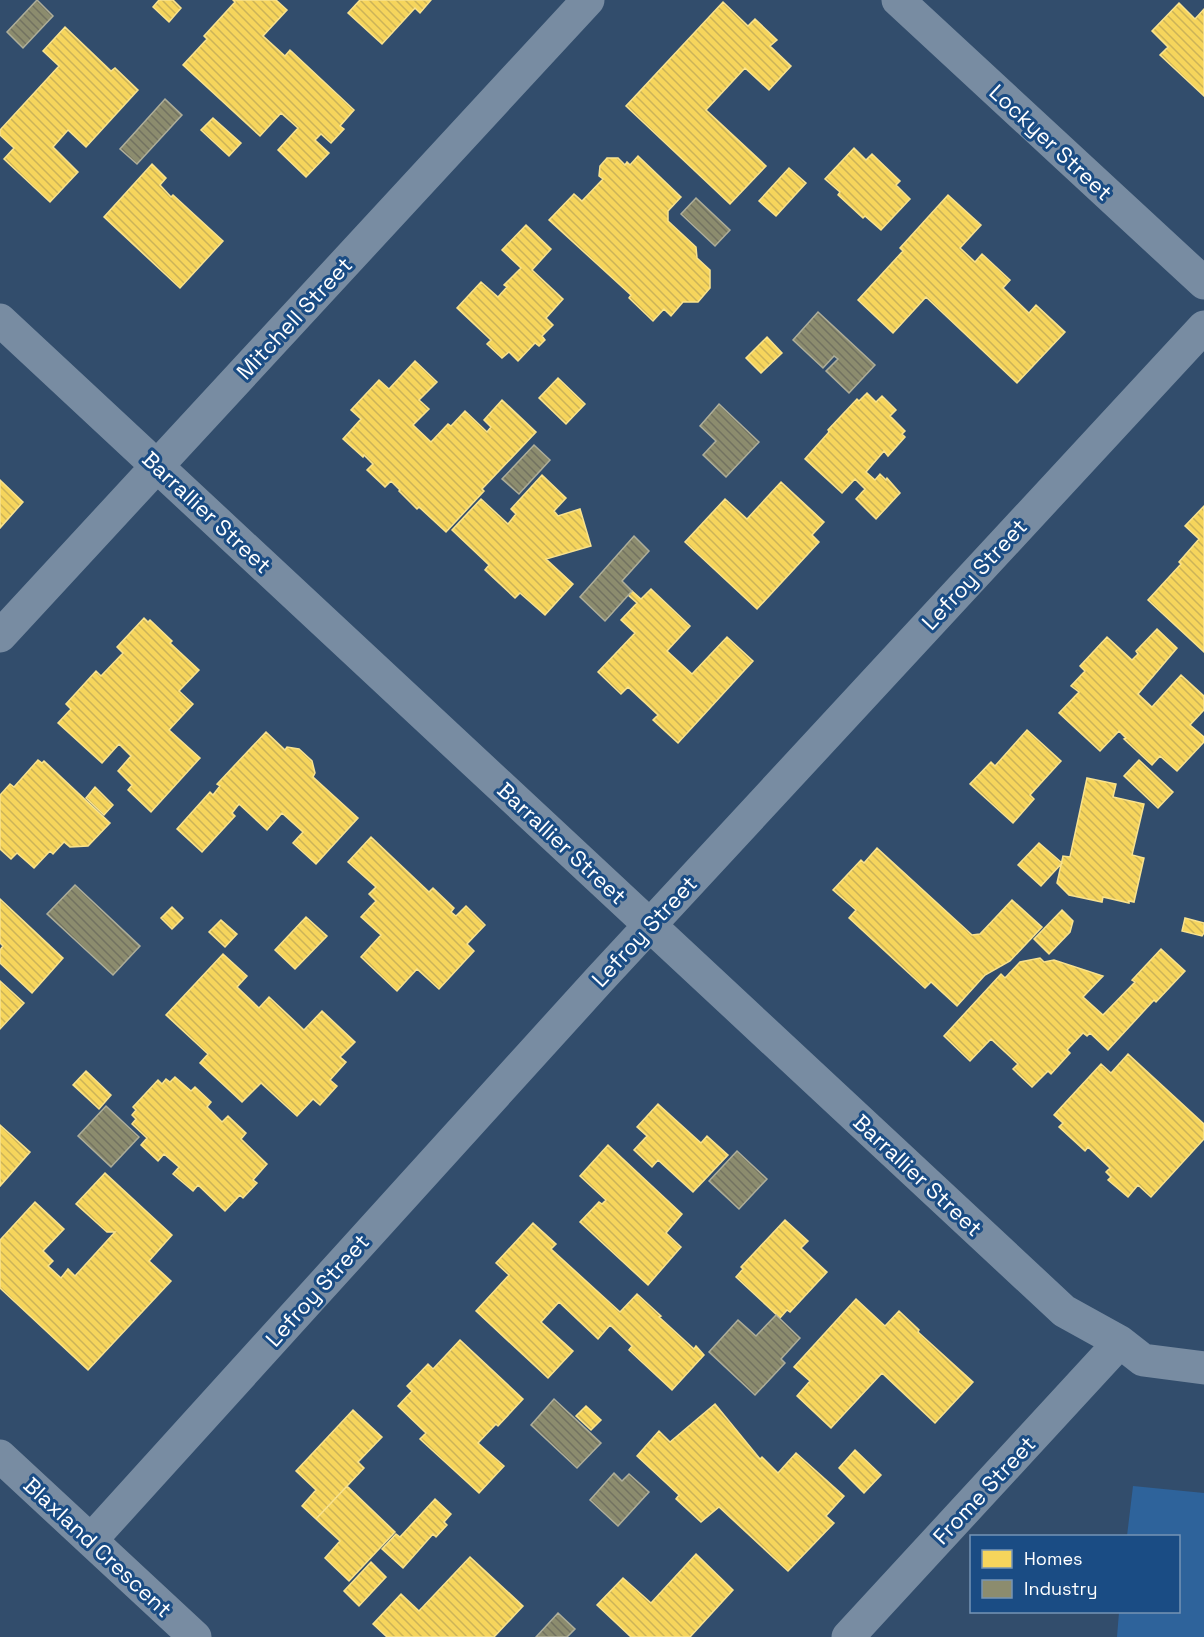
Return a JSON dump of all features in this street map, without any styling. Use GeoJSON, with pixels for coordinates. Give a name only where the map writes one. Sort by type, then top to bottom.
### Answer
{"type":"FeatureCollection","features":[{"type":"Feature","properties":{"kind":"street","name":"Mitchell Street"},"geometry":{"type":"LineString","coordinates":[[0,636],[588,0]]}},
{"type":"Feature","properties":{"kind":"street","name":"Lockyer Street"},"geometry":{"type":"LineString","coordinates":[[898,0],[1204,283]]}},
{"type":"Feature","properties":{"kind":"street","name":"Barrallier Street"},"geometry":{"type":"LineString","coordinates":[[0,320],[1064,1311],[1120,1342],[1143,1360],[1204,1368]]}},
{"type":"Feature","properties":{"kind":"street","name":"Lefroy Street"},"geometry":{"type":"LineString","coordinates":[[91,1540],[650,925],[1204,327]]}},
{"type":"Feature","properties":{"kind":"street","name":"Frome Street"},"geometry":{"type":"LineString","coordinates":[[848,1637],[1120,1342]]}},
{"type":"Feature","properties":{"kind":"street","name":"Blaxland Crescent"},"geometry":{"type":"LineString","coordinates":[[0,1456],[195,1637]]}},
{"type":"Feature","properties":{"kind":"shaded area"},"geometry":{"type":"Polygon","coordinates":[[[1133,1486],[1204,1493],[1204,1637],[1117,1637],[1119,1613],[1180,1613],[1180,1535],[1127,1535],[1133,1486]]]}},
{"type":"Feature","properties":{"kind":"building: Homes"},"geometry":{"type":"Polygon","coordinates":[[[159,0],[173,0],[181,8],[169,22],[153,7],[159,0]]]}},
{"type":"Feature","properties":{"kind":"building: Homes"},"geometry":{"type":"Polygon","coordinates":[[[233,0],[276,0],[287,10],[263,36],[285,56],[290,50],[354,110],[340,126],[344,129],[331,143],[321,134],[315,140],[329,153],[306,177],[278,150],[298,128],[281,113],[260,136],[183,65],[207,39],[204,36],[235,2],[233,0]]]}},
{"type":"Feature","properties":{"kind":"building: Homes"},"geometry":{"type":"Polygon","coordinates":[[[360,0],[431,0],[420,13],[415,8],[382,44],[348,13],[360,0]]]}},
{"type":"Feature","properties":{"kind":"building: Homes"},"geometry":{"type":"Polygon","coordinates":[[[723,2],[748,26],[755,19],[777,40],[770,46],[791,66],[769,90],[745,68],[706,110],[766,166],[730,204],[626,106],[723,2]]]}},
{"type":"Feature","properties":{"kind":"building: Homes"},"geometry":{"type":"Polygon","coordinates":[[[1179,3],[1195,19],[1204,9],[1204,96],[1160,55],[1168,47],[1152,31],[1179,3]]]}},
{"type":"Feature","properties":{"kind":"building: Homes"},"geometry":{"type":"Polygon","coordinates":[[[65,27],[111,71],[115,68],[138,90],[86,147],[68,130],[53,147],[78,172],[50,202],[4,159],[14,148],[0,135],[0,130],[59,66],[43,51],[65,27]]]}},
{"type":"Feature","properties":{"kind":"building: Homes"},"geometry":{"type":"Polygon","coordinates":[[[213,118],[241,143],[229,156],[201,130],[213,118]]]}},
{"type":"Feature","properties":{"kind":"building: Homes"},"geometry":{"type":"Polygon","coordinates":[[[854,148],[866,160],[872,154],[900,181],[896,185],[910,199],[881,230],[865,216],[863,218],[838,195],[840,192],[825,179],[854,148]]]}},
{"type":"Feature","properties":{"kind":"building: Homes"},"geometry":{"type":"Polygon","coordinates":[[[638,156],[681,197],[668,211],[668,221],[696,247],[697,258],[710,270],[710,288],[698,302],[683,302],[671,316],[664,309],[653,321],[629,298],[631,295],[549,220],[574,194],[582,201],[603,179],[599,176],[600,166],[607,158],[618,158],[625,165],[627,162],[630,165],[638,156]]]}},
{"type":"Feature","properties":{"kind":"building: Homes"},"geometry":{"type":"Polygon","coordinates":[[[152,164],[166,178],[160,185],[171,197],[173,195],[223,241],[180,288],[104,217],[152,164]]]}},
{"type":"Feature","properties":{"kind":"building: Homes"},"geometry":{"type":"Polygon","coordinates":[[[789,168],[806,183],[776,216],[759,201],[789,168]]]}},
{"type":"Feature","properties":{"kind":"building: Homes"},"geometry":{"type":"Polygon","coordinates":[[[948,195],[981,225],[960,248],[975,262],[982,254],[1010,280],[1003,288],[1029,313],[1036,305],[1065,332],[1017,383],[926,297],[893,333],[858,300],[903,251],[900,248],[948,195]]]}},
{"type":"Feature","properties":{"kind":"building: Homes"},"geometry":{"type":"Polygon","coordinates":[[[526,225],[551,249],[532,270],[563,299],[546,318],[553,325],[542,336],[545,340],[539,346],[535,343],[518,361],[509,352],[502,358],[487,344],[491,340],[457,308],[481,282],[498,297],[507,287],[504,285],[521,268],[502,250],[526,225]]]}},
{"type":"Feature","properties":{"kind":"building: Homes"},"geometry":{"type":"Polygon","coordinates":[[[767,337],[782,353],[761,373],[746,358],[767,337]]]}},
{"type":"Feature","properties":{"kind":"building: Homes"},"geometry":{"type":"Polygon","coordinates":[[[415,361],[437,382],[419,400],[429,409],[413,425],[431,442],[448,424],[451,426],[465,411],[487,432],[491,427],[484,420],[502,400],[536,432],[482,489],[484,491],[446,532],[419,507],[417,509],[391,481],[385,487],[367,470],[373,464],[343,439],[361,419],[351,410],[379,380],[389,389],[415,361]]]}},
{"type":"Feature","properties":{"kind":"building: Homes"},"geometry":{"type":"Polygon","coordinates":[[[558,378],[585,404],[566,424],[539,398],[558,378]]]}},
{"type":"Feature","properties":{"kind":"building: Homes"},"geometry":{"type":"Polygon","coordinates":[[[867,393],[876,402],[882,396],[896,410],[890,416],[905,431],[902,434],[905,437],[888,456],[884,451],[866,472],[875,480],[880,474],[886,480],[887,478],[900,493],[876,519],[856,499],[865,489],[855,479],[842,493],[805,459],[857,399],[859,401],[867,393]]]}},
{"type":"Feature","properties":{"kind":"building: Homes"},"geometry":{"type":"Polygon","coordinates":[[[542,475],[566,498],[554,511],[558,516],[580,509],[591,546],[546,559],[573,584],[545,615],[520,593],[515,598],[485,570],[489,565],[452,530],[481,499],[508,524],[516,514],[511,509],[542,475]]]}},
{"type":"Feature","properties":{"kind":"building: Homes"},"geometry":{"type":"Polygon","coordinates":[[[0,480],[23,502],[0,528],[0,480]]]}},
{"type":"Feature","properties":{"kind":"building: Homes"},"geometry":{"type":"Polygon","coordinates":[[[781,482],[824,522],[812,535],[819,542],[757,609],[685,542],[725,499],[747,519],[781,482]]]}},
{"type":"Feature","properties":{"kind":"building: Homes"},"geometry":{"type":"Polygon","coordinates":[[[1204,506],[1204,652],[1148,600],[1181,564],[1179,562],[1199,539],[1185,526],[1204,506]]]}},
{"type":"Feature","properties":{"kind":"building: Homes"},"geometry":{"type":"Polygon","coordinates":[[[651,589],[690,626],[667,651],[692,674],[727,637],[753,661],[678,743],[653,720],[658,715],[628,687],[621,694],[598,672],[635,633],[621,620],[637,603],[628,595],[632,591],[641,599],[651,589]]]}},
{"type":"Feature","properties":{"kind":"building: Homes"},"geometry":{"type":"Polygon","coordinates":[[[144,618],[148,622],[150,620],[172,641],[170,643],[199,670],[179,691],[193,704],[169,730],[200,758],[151,812],[128,790],[132,785],[118,771],[131,756],[119,744],[102,763],[58,723],[71,709],[66,704],[96,671],[101,676],[123,653],[117,647],[144,618]]]}},
{"type":"Feature","properties":{"kind":"building: Homes"},"geometry":{"type":"Polygon","coordinates":[[[1157,629],[1177,648],[1138,694],[1152,707],[1181,675],[1204,696],[1204,710],[1190,725],[1204,737],[1204,742],[1177,771],[1160,756],[1152,765],[1124,739],[1126,738],[1119,731],[1100,751],[1059,713],[1079,692],[1071,686],[1085,671],[1080,666],[1107,637],[1132,660],[1138,654],[1136,651],[1157,629]]]}},
{"type":"Feature","properties":{"kind":"building: Homes"},"geometry":{"type":"Polygon","coordinates":[[[1027,730],[1061,761],[1030,795],[1034,799],[1013,823],[970,784],[991,762],[995,766],[1027,730]]]}},
{"type":"Feature","properties":{"kind":"building: Homes"},"geometry":{"type":"Polygon","coordinates":[[[266,732],[285,750],[287,747],[299,749],[312,761],[315,773],[313,777],[358,818],[316,864],[293,843],[303,832],[282,813],[267,830],[239,804],[232,813],[235,816],[202,852],[177,829],[210,792],[213,795],[220,786],[217,784],[266,732]]]}},
{"type":"Feature","properties":{"kind":"building: Homes"},"geometry":{"type":"Polygon","coordinates":[[[38,760],[42,763],[44,761],[110,823],[88,846],[70,847],[64,842],[53,854],[50,851],[34,868],[17,853],[11,859],[0,849],[0,795],[10,784],[14,787],[38,760]]]}},
{"type":"Feature","properties":{"kind":"building: Homes"},"geometry":{"type":"Polygon","coordinates":[[[1139,760],[1173,792],[1158,808],[1124,776],[1139,760]]]}},
{"type":"Feature","properties":{"kind":"building: Homes"},"geometry":{"type":"Polygon","coordinates":[[[1087,778],[1116,784],[1113,797],[1144,804],[1132,855],[1144,858],[1134,902],[1103,897],[1102,902],[1069,895],[1057,883],[1063,856],[1070,857],[1087,778]]]}},
{"type":"Feature","properties":{"kind":"building: Homes"},"geometry":{"type":"Polygon","coordinates":[[[95,787],[113,805],[104,815],[86,798],[95,787]]]}},
{"type":"Feature","properties":{"kind":"building: Homes"},"geometry":{"type":"Polygon","coordinates":[[[371,837],[429,892],[433,888],[454,908],[451,912],[456,916],[466,906],[485,925],[467,944],[474,951],[439,989],[417,969],[397,991],[361,957],[381,935],[361,917],[376,901],[369,894],[376,887],[348,862],[371,837]]]}},
{"type":"Feature","properties":{"kind":"building: Homes"},"geometry":{"type":"Polygon","coordinates":[[[1039,843],[1062,863],[1041,886],[1018,865],[1039,843]]]}},
{"type":"Feature","properties":{"kind":"building: Homes"},"geometry":{"type":"Polygon","coordinates":[[[877,848],[972,935],[980,934],[1012,900],[1042,927],[1010,961],[985,975],[957,1006],[931,982],[925,988],[849,918],[856,910],[833,890],[861,860],[864,863],[877,848]]]}},
{"type":"Feature","properties":{"kind":"building: Homes"},"geometry":{"type":"Polygon","coordinates":[[[0,899],[63,958],[32,993],[0,963],[0,950],[3,946],[0,943],[0,899]]]}},
{"type":"Feature","properties":{"kind":"building: Homes"},"geometry":{"type":"Polygon","coordinates":[[[172,907],[183,918],[172,929],[161,918],[172,907]]]}},
{"type":"Feature","properties":{"kind":"building: Homes"},"geometry":{"type":"Polygon","coordinates":[[[1062,910],[1073,921],[1070,932],[1049,954],[1034,939],[1062,910]]]}},
{"type":"Feature","properties":{"kind":"building: Homes"},"geometry":{"type":"Polygon","coordinates":[[[306,917],[327,936],[295,969],[275,950],[306,917]]]}},
{"type":"Feature","properties":{"kind":"building: Homes"},"geometry":{"type":"Polygon","coordinates":[[[1185,918],[1204,923],[1202,936],[1182,931],[1185,918]]]}},
{"type":"Feature","properties":{"kind":"building: Homes"},"geometry":{"type":"Polygon","coordinates":[[[221,920],[237,934],[225,947],[209,932],[221,920]]]}},
{"type":"Feature","properties":{"kind":"building: Homes"},"geometry":{"type":"Polygon","coordinates":[[[1161,949],[1185,971],[1156,1002],[1154,1000],[1108,1050],[1090,1033],[1087,1036],[1083,1033],[1067,1050],[1070,1053],[1051,1074],[1048,1071],[1032,1087],[1013,1069],[1018,1064],[991,1039],[970,1061],[944,1036],[1001,974],[1005,978],[1020,962],[1040,958],[1044,962],[1054,960],[1103,976],[1083,997],[1103,1015],[1135,982],[1132,980],[1161,949]]]}},
{"type":"Feature","properties":{"kind":"building: Homes"},"geometry":{"type":"Polygon","coordinates":[[[223,954],[247,976],[237,987],[259,1008],[269,997],[304,1030],[322,1011],[355,1042],[340,1057],[346,1062],[330,1080],[337,1086],[320,1105],[313,1099],[297,1116],[261,1083],[242,1102],[200,1063],[208,1054],[166,1015],[223,954]]]}},
{"type":"Feature","properties":{"kind":"building: Homes"},"geometry":{"type":"Polygon","coordinates":[[[0,981],[24,1003],[0,1029],[0,981]]]}},
{"type":"Feature","properties":{"kind":"building: Homes"},"geometry":{"type":"Polygon","coordinates":[[[1128,1054],[1204,1124],[1204,1139],[1151,1197],[1138,1185],[1128,1197],[1108,1180],[1111,1177],[1106,1172],[1110,1168],[1088,1147],[1085,1151],[1059,1127],[1063,1123],[1054,1115],[1101,1064],[1111,1073],[1128,1054]]]}},
{"type":"Feature","properties":{"kind":"building: Homes"},"geometry":{"type":"Polygon","coordinates":[[[86,1071],[111,1095],[99,1109],[73,1085],[86,1071]]]}},
{"type":"Feature","properties":{"kind":"building: Homes"},"geometry":{"type":"Polygon","coordinates":[[[175,1077],[191,1091],[195,1087],[211,1102],[207,1107],[222,1122],[228,1116],[246,1133],[241,1139],[267,1164],[253,1180],[257,1183],[243,1198],[240,1195],[225,1211],[198,1185],[193,1191],[173,1174],[179,1167],[164,1154],[158,1161],[141,1145],[147,1138],[132,1124],[136,1119],[132,1115],[136,1110],[133,1107],[158,1080],[162,1084],[166,1079],[170,1082],[175,1077]]]}},
{"type":"Feature","properties":{"kind":"building: Homes"},"geometry":{"type":"Polygon","coordinates":[[[658,1104],[701,1143],[707,1136],[728,1155],[693,1192],[658,1160],[652,1167],[634,1150],[647,1136],[637,1127],[658,1104]]]}},
{"type":"Feature","properties":{"kind":"building: Homes"},"geometry":{"type":"Polygon","coordinates":[[[0,1125],[30,1152],[0,1186],[0,1125]]]}},
{"type":"Feature","properties":{"kind":"building: Homes"},"geometry":{"type":"Polygon","coordinates":[[[608,1145],[682,1214],[666,1233],[681,1247],[648,1285],[580,1222],[599,1202],[602,1204],[606,1200],[580,1176],[608,1145]]]}},
{"type":"Feature","properties":{"kind":"building: Homes"},"geometry":{"type":"Polygon","coordinates":[[[105,1173],[172,1235],[149,1261],[171,1281],[88,1370],[0,1288],[0,1240],[35,1202],[64,1229],[43,1251],[53,1261],[48,1266],[61,1278],[68,1269],[75,1276],[115,1232],[107,1232],[76,1204],[105,1173]]]}},
{"type":"Feature","properties":{"kind":"building: Homes"},"geometry":{"type":"Polygon","coordinates":[[[785,1220],[808,1241],[801,1248],[827,1272],[790,1312],[787,1310],[780,1318],[736,1277],[743,1269],[741,1267],[785,1220]]]}},
{"type":"Feature","properties":{"kind":"building: Homes"},"geometry":{"type":"Polygon","coordinates":[[[533,1223],[556,1244],[551,1249],[620,1312],[637,1294],[694,1349],[696,1346],[704,1355],[672,1390],[629,1350],[632,1346],[610,1325],[598,1339],[559,1302],[541,1322],[573,1351],[548,1378],[476,1311],[509,1275],[496,1263],[533,1223]]]}},
{"type":"Feature","properties":{"kind":"building: Homes"},"geometry":{"type":"Polygon","coordinates":[[[856,1299],[885,1326],[899,1311],[919,1330],[918,1332],[973,1382],[935,1423],[882,1373],[831,1428],[797,1396],[810,1381],[794,1367],[856,1299]]]}},
{"type":"Feature","properties":{"kind":"building: Homes"},"geometry":{"type":"Polygon","coordinates":[[[460,1340],[523,1399],[498,1426],[496,1424],[478,1443],[504,1466],[479,1493],[420,1439],[426,1433],[398,1406],[412,1391],[407,1386],[428,1364],[433,1369],[460,1340]]]}},
{"type":"Feature","properties":{"kind":"building: Homes"},"geometry":{"type":"Polygon","coordinates":[[[715,1404],[760,1459],[762,1457],[778,1473],[796,1453],[844,1496],[826,1516],[834,1523],[788,1571],[719,1507],[701,1522],[676,1499],[679,1495],[637,1456],[659,1431],[670,1442],[715,1404]]]}},
{"type":"Feature","properties":{"kind":"building: Homes"},"geometry":{"type":"Polygon","coordinates":[[[586,1406],[601,1420],[591,1430],[576,1416],[586,1406]]]}},
{"type":"Feature","properties":{"kind":"building: Homes"},"geometry":{"type":"Polygon","coordinates":[[[353,1410],[382,1437],[358,1462],[364,1468],[316,1519],[302,1506],[316,1490],[296,1471],[353,1410]]]}},
{"type":"Feature","properties":{"kind":"building: Homes"},"geometry":{"type":"Polygon","coordinates":[[[855,1450],[881,1475],[864,1493],[839,1468],[855,1450]]]}},
{"type":"Feature","properties":{"kind":"building: Homes"},"geometry":{"type":"Polygon","coordinates":[[[347,1486],[395,1532],[349,1581],[325,1558],[340,1541],[316,1519],[347,1486]]]}},
{"type":"Feature","properties":{"kind":"building: Homes"},"geometry":{"type":"Polygon","coordinates":[[[435,1499],[451,1514],[444,1522],[447,1525],[436,1537],[433,1534],[403,1568],[382,1549],[396,1534],[400,1537],[435,1499]]]}},
{"type":"Feature","properties":{"kind":"building: Homes"},"geometry":{"type":"Polygon","coordinates":[[[696,1554],[733,1590],[690,1637],[631,1637],[597,1605],[623,1578],[651,1603],[696,1554]]]}},
{"type":"Feature","properties":{"kind":"building: Homes"},"geometry":{"type":"Polygon","coordinates":[[[470,1557],[523,1606],[494,1637],[387,1637],[373,1624],[401,1594],[419,1611],[470,1557]]]}},
{"type":"Feature","properties":{"kind":"building: Homes"},"geometry":{"type":"Polygon","coordinates":[[[371,1562],[386,1577],[359,1606],[344,1591],[371,1562]]]}},
{"type":"Feature","properties":{"kind":"building: Industry"},"geometry":{"type":"Polygon","coordinates":[[[37,0],[53,16],[23,48],[7,32],[37,0]]]}},
{"type":"Feature","properties":{"kind":"building: Industry"},"geometry":{"type":"Polygon","coordinates":[[[165,99],[182,115],[137,164],[120,149],[165,99]]]}},
{"type":"Feature","properties":{"kind":"building: Industry"},"geometry":{"type":"Polygon","coordinates":[[[696,198],[730,230],[715,246],[681,214],[696,198]]]}},
{"type":"Feature","properties":{"kind":"building: Industry"},"geometry":{"type":"Polygon","coordinates":[[[818,312],[875,365],[849,393],[826,371],[838,359],[834,356],[823,368],[793,340],[818,312]]]}},
{"type":"Feature","properties":{"kind":"building: Industry"},"geometry":{"type":"Polygon","coordinates":[[[719,404],[759,442],[726,477],[703,455],[716,441],[700,426],[719,404]]]}},
{"type":"Feature","properties":{"kind":"building: Industry"},"geometry":{"type":"Polygon","coordinates":[[[534,445],[550,460],[519,494],[502,479],[534,445]]]}},
{"type":"Feature","properties":{"kind":"building: Industry"},"geometry":{"type":"Polygon","coordinates":[[[634,536],[649,551],[622,581],[632,591],[605,621],[580,597],[634,536]]]}},
{"type":"Feature","properties":{"kind":"building: Industry"},"geometry":{"type":"Polygon","coordinates":[[[75,885],[140,946],[113,975],[47,914],[75,885]]]}},
{"type":"Feature","properties":{"kind":"building: Industry"},"geometry":{"type":"Polygon","coordinates":[[[106,1106],[139,1137],[111,1167],[78,1136],[106,1106]]]}},
{"type":"Feature","properties":{"kind":"building: Industry"},"geometry":{"type":"Polygon","coordinates":[[[737,1151],[767,1179],[739,1209],[709,1181],[737,1151]]]}},
{"type":"Feature","properties":{"kind":"building: Industry"},"geometry":{"type":"Polygon","coordinates":[[[776,1315],[800,1338],[781,1359],[785,1363],[755,1395],[709,1352],[738,1320],[756,1336],[776,1315]]]}},
{"type":"Feature","properties":{"kind":"building: Industry"},"geometry":{"type":"Polygon","coordinates":[[[554,1399],[601,1443],[577,1468],[531,1425],[554,1399]]]}},
{"type":"Feature","properties":{"kind":"building: Industry"},"geometry":{"type":"Polygon","coordinates":[[[614,1473],[622,1481],[629,1474],[649,1492],[618,1526],[590,1500],[614,1473]]]}},
{"type":"Feature","properties":{"kind":"building: Industry"},"geometry":{"type":"Polygon","coordinates":[[[558,1613],[575,1629],[567,1637],[536,1637],[558,1613]]]}}]}
